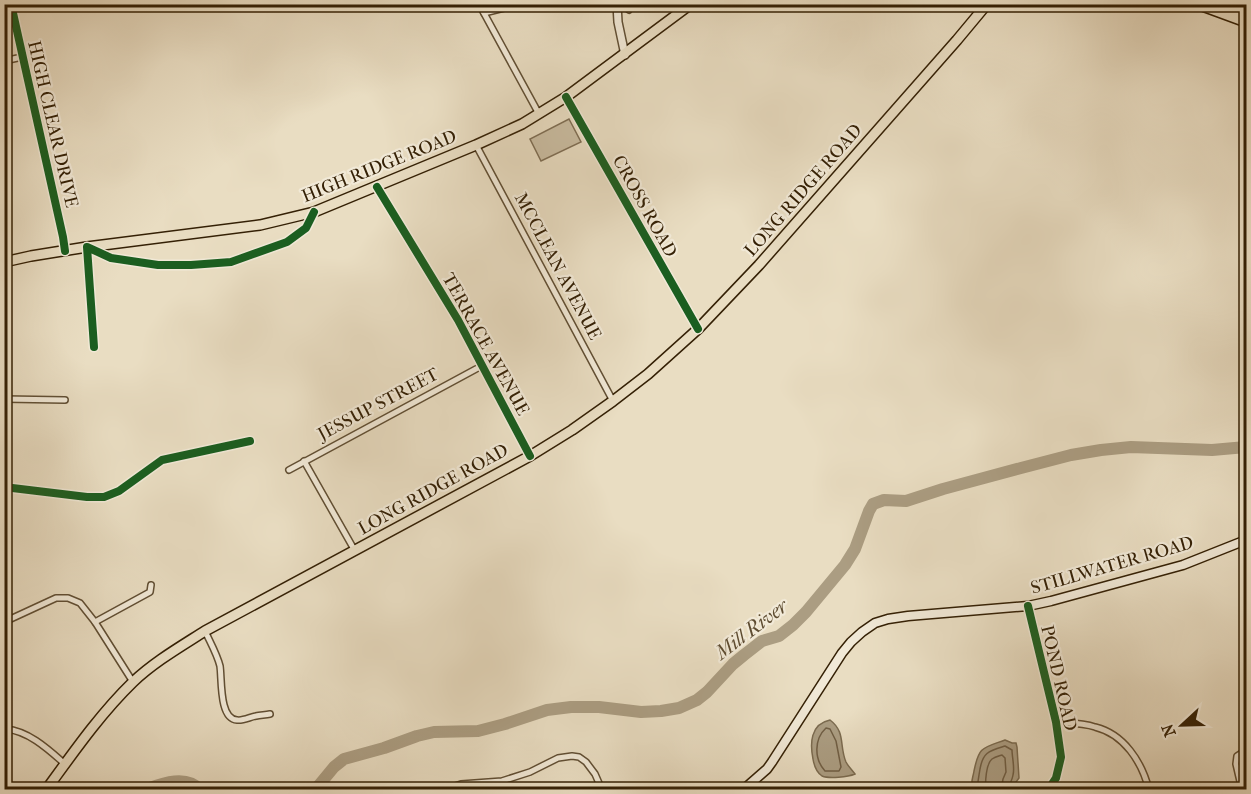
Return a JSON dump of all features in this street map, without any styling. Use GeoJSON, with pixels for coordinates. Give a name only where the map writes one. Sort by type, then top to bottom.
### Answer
{"type":"FeatureCollection","features":[{"type":"Feature","properties":{"kind":"main road","name":"HIGH RIDGE ROAD"},"geometry":{"type":"LineString","coordinates":[[4,262],[87,247],[260,225],[314,212],[522,124],[567,97],[692,4]]}},
{"type":"Feature","properties":{"kind":"main road","name":"LONG RIDGE ROAD"},"geometry":{"type":"LineString","coordinates":[[46,789],[98,720],[133,682],[165,656],[205,632],[530,456],[572,430],[648,374],[698,329],[759,265],[987,4]]}},
{"type":"Feature","properties":{"kind":"main road"},"geometry":{"type":"LineString","coordinates":[[1197,4],[1246,22]]}},
{"type":"Feature","properties":{"kind":"main road"},"geometry":{"type":"LineString","coordinates":[[1221,4],[1246,14]]}},
{"type":"Feature","properties":{"kind":"main road","name":"STILLWATER ROAD"},"geometry":{"type":"LineString","coordinates":[[743,789],[772,762],[842,653],[862,632],[875,623],[908,616],[1028,606],[1051,601],[1184,565],[1246,540]]}},
{"type":"Feature","properties":{"kind":"street","name":"HIGH CLEAR DRIVE"},"geometry":{"type":"LineString","coordinates":[[11,4],[65,251]]}},
{"type":"Feature","properties":{"kind":"street"},"geometry":{"type":"LineString","coordinates":[[479,4],[539,114]]}},
{"type":"Feature","properties":{"kind":"street"},"geometry":{"type":"LineString","coordinates":[[484,13],[536,4]]}},
{"type":"Feature","properties":{"kind":"street"},"geometry":{"type":"LineString","coordinates":[[617,4],[618,22],[625,55]]}},
{"type":"Feature","properties":{"kind":"street"},"geometry":{"type":"LineString","coordinates":[[4,61],[22,57]]}},
{"type":"Feature","properties":{"kind":"street","name":"CROSS ROAD"},"geometry":{"type":"LineString","coordinates":[[567,97],[698,329]]}},
{"type":"Feature","properties":{"kind":"street","name":"MCCLEAN AVENUE"},"geometry":{"type":"LineString","coordinates":[[476,145],[614,400]]}},
{"type":"Feature","properties":{"kind":"street","name":"TERRACE AVENUE"},"geometry":{"type":"LineString","coordinates":[[376,187],[458,320],[530,456]]}},
{"type":"Feature","properties":{"kind":"street"},"geometry":{"type":"LineString","coordinates":[[94,347],[87,247],[111,258],[158,265],[191,266],[231,262],[286,242],[306,228],[314,212]]}},
{"type":"Feature","properties":{"kind":"street","name":"JESSUP STREET"},"geometry":{"type":"LineString","coordinates":[[289,470],[482,366]]}},
{"type":"Feature","properties":{"kind":"street"},"geometry":{"type":"LineString","coordinates":[[4,399],[65,400]]}},
{"type":"Feature","properties":{"kind":"street"},"geometry":{"type":"LineString","coordinates":[[4,487],[104,497],[119,491],[162,460],[250,441]]}},
{"type":"Feature","properties":{"kind":"street"},"geometry":{"type":"LineString","coordinates":[[304,461],[355,550]]}},
{"type":"Feature","properties":{"kind":"street"},"geometry":{"type":"LineString","coordinates":[[95,622],[150,592],[151,585]]}},
{"type":"Feature","properties":{"kind":"street"},"geometry":{"type":"LineString","coordinates":[[4,622],[56,598],[68,598],[80,603],[95,622],[133,682]]}},
{"type":"Feature","properties":{"kind":"street","name":"POND ROAD"},"geometry":{"type":"LineString","coordinates":[[1028,606],[1056,722],[1061,757],[1056,778],[1048,789]]}},
{"type":"Feature","properties":{"kind":"street"},"geometry":{"type":"LineString","coordinates":[[205,632],[219,665],[223,702],[230,718],[238,721],[270,714]]}},
{"type":"Feature","properties":{"kind":"street"},"geometry":{"type":"LineString","coordinates":[[1056,722],[1095,727],[1112,734],[1140,763],[1149,789]]}},
{"type":"Feature","properties":{"kind":"street"},"geometry":{"type":"LineString","coordinates":[[6,729],[21,733],[44,746],[65,764]]}},
{"type":"Feature","properties":{"kind":"street"},"geometry":{"type":"LineString","coordinates":[[1242,789],[1236,764],[1237,756],[1246,750]]}},
{"type":"Feature","properties":{"kind":"street"},"geometry":{"type":"LineString","coordinates":[[443,789],[461,784],[502,781],[530,772],[558,758],[572,756],[579,757],[586,762],[602,789]]}},
{"type":"Feature","properties":{"kind":"shaded area"},"geometry":{"type":"Polygon","coordinates":[[[569,119],[581,142],[541,161],[530,139],[569,119]]]}},
{"type":"Feature","properties":{"kind":"water"},"geometry":{"type":"Polygon","coordinates":[[[830,720],[838,729],[846,762],[855,774],[825,777],[816,768],[812,753],[813,735],[818,726],[830,720]]]}},
{"type":"Feature","properties":{"kind":"water"},"geometry":{"type":"Polygon","coordinates":[[[1005,740],[1016,743],[1017,747],[1019,778],[1014,789],[973,789],[972,780],[980,752],[1005,740]]]}},
{"type":"Feature","properties":{"kind":"waterway","name":"Mill River"},"geometry":{"type":"LineString","coordinates":[[315,790],[334,767],[344,759],[417,736],[434,732],[478,731],[547,710],[599,707],[641,712],[661,711],[679,708],[697,700],[744,655],[762,641],[779,636],[806,612],[845,565],[855,549],[873,504],[884,500],[906,501],[1021,468],[1101,450],[1131,447],[1212,450],[1246,447]]}},
{"type":"Feature","properties":{"kind":"waterway","name":"Mill River"},"geometry":{"type":"LineString","coordinates":[[144,790],[165,783],[181,781],[188,782],[200,790]]}},
{"type":"Feature","properties":{"kind":"cycle path"},"geometry":{"type":"LineString","coordinates":[[11,4],[65,251]]}},
{"type":"Feature","properties":{"kind":"cycle path"},"geometry":{"type":"LineString","coordinates":[[566,97],[698,329]]}},
{"type":"Feature","properties":{"kind":"cycle path"},"geometry":{"type":"LineString","coordinates":[[377,187],[458,320],[530,456]]}},
{"type":"Feature","properties":{"kind":"cycle path"},"geometry":{"type":"LineString","coordinates":[[94,347],[87,247],[111,258],[158,265],[231,262],[287,242],[306,228],[314,212]]}},
{"type":"Feature","properties":{"kind":"cycle path"},"geometry":{"type":"LineString","coordinates":[[4,487],[104,497],[119,491],[162,460],[250,441]]}},
{"type":"Feature","properties":{"kind":"cycle path"},"geometry":{"type":"LineString","coordinates":[[1028,606],[1056,722],[1061,757],[1056,778],[1048,790]]}}]}
